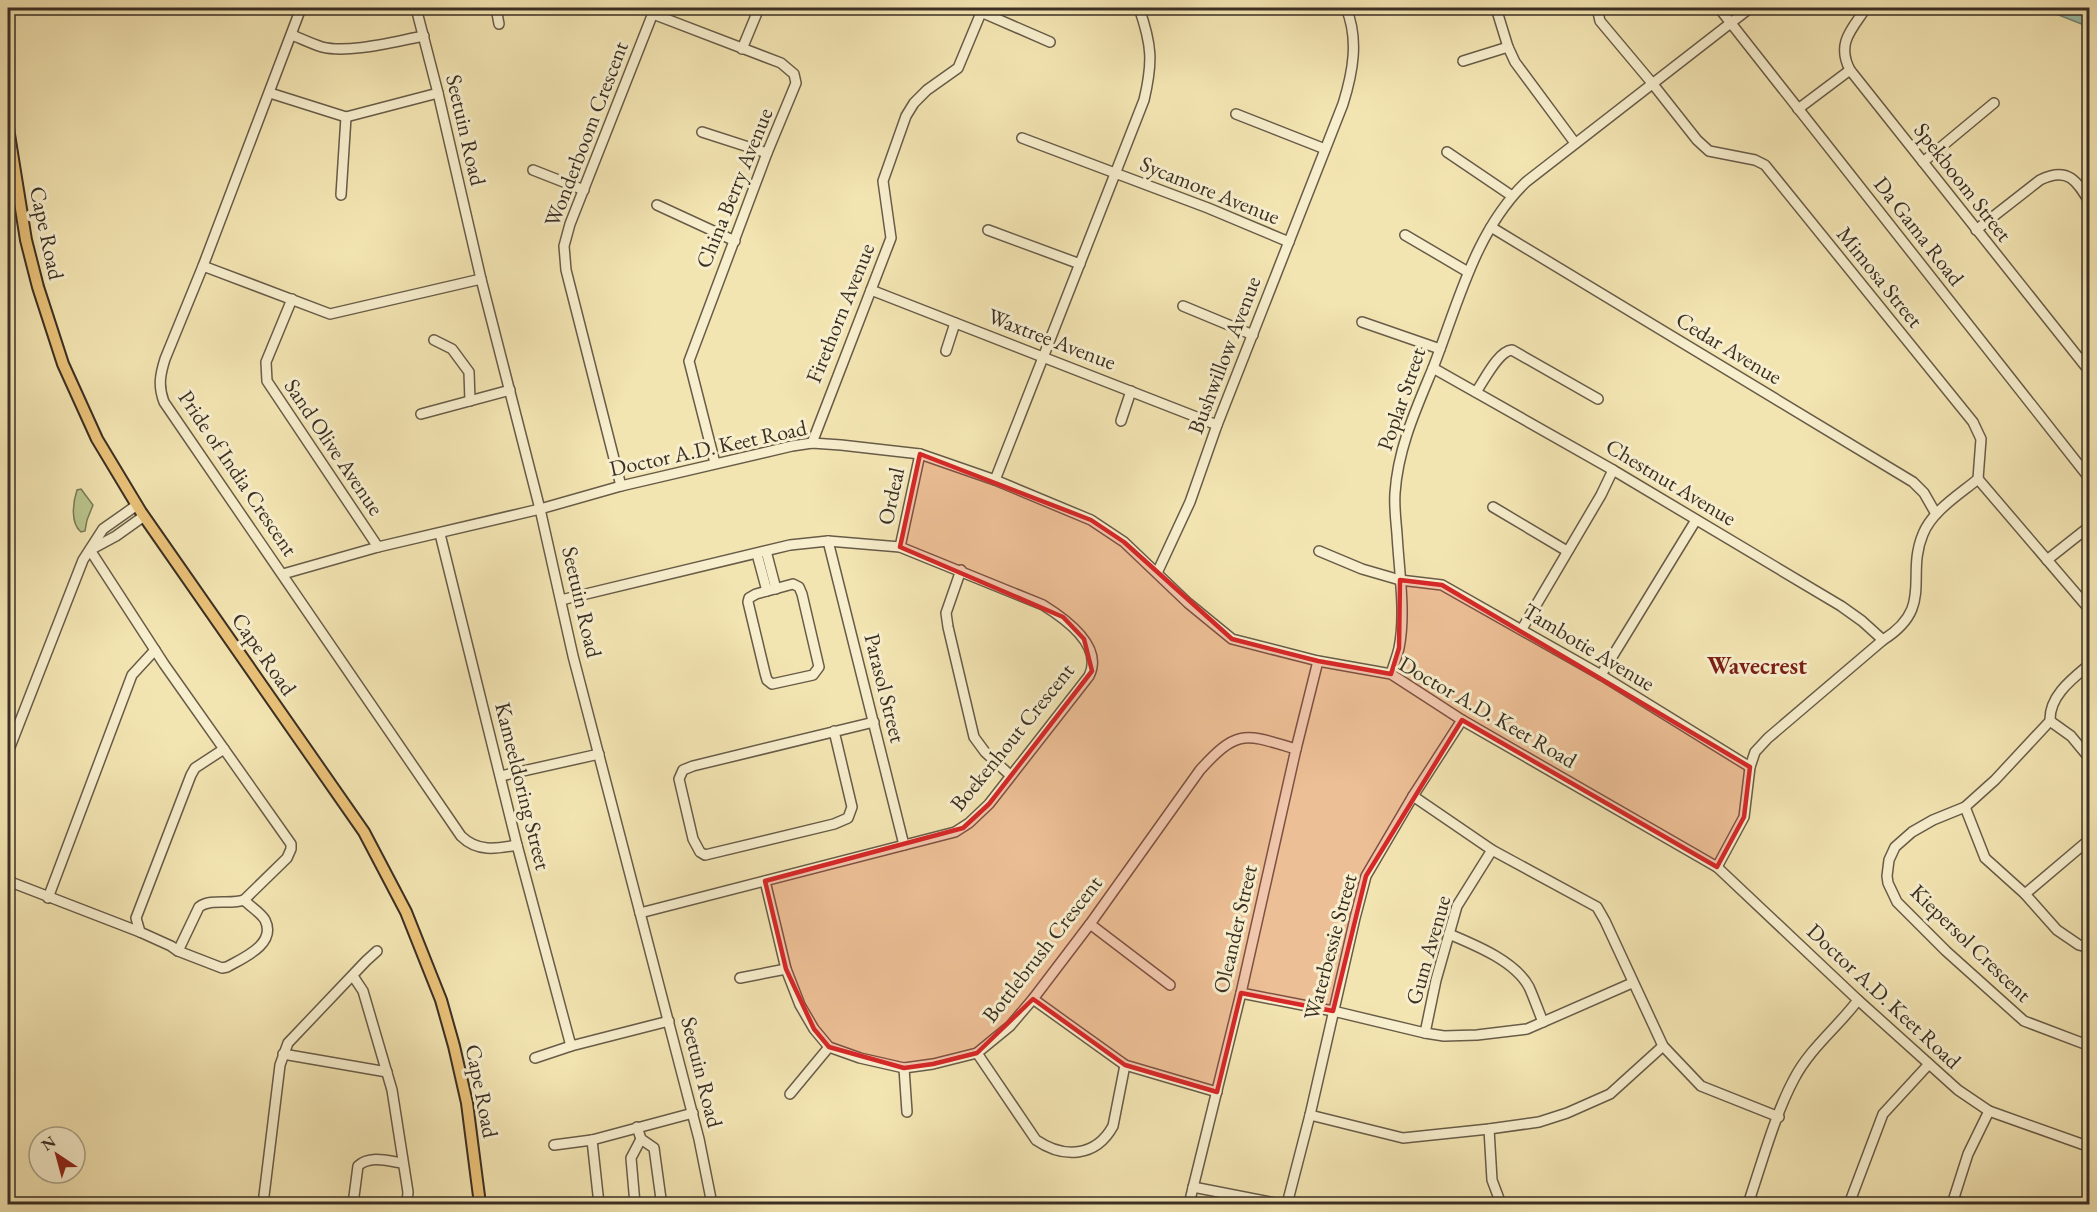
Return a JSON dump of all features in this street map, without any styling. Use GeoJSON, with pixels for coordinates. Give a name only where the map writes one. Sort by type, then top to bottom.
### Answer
{"type":"FeatureCollection","features":[{"type":"Feature","properties":{"kind":"main road","name":"Cape Road"},"geometry":{"type":"LineString","coordinates":[[8,128],[26,240],[38,287],[63,364],[97,439],[144,516],[364,832],[406,912],[433,979],[454,1046],[467,1103],[480,1204]]}},
{"type":"Feature","properties":{"kind":"street","name":"Pride of India Crescent"},"geometry":{"type":"LineString","coordinates":[[301,8],[203,266],[165,359],[159,382],[162,396],[461,836],[472,845],[488,849],[517,845]]}},
{"type":"Feature","properties":{"kind":"street","name":"Seetuin Road"},"geometry":{"type":"LineString","coordinates":[[416,8],[481,279],[540,509],[573,656],[693,1113],[712,1204]]}},
{"type":"Feature","properties":{"kind":"street"},"geometry":{"type":"LineString","coordinates":[[496,8],[499,24]]}},
{"type":"Feature","properties":{"kind":"street"},"geometry":{"type":"LineString","coordinates":[[742,49],[759,8]]}},
{"type":"Feature","properties":{"kind":"street"},"geometry":{"type":"LineString","coordinates":[[995,480],[1144,100],[1150,73],[1148,34],[1139,8]]}},
{"type":"Feature","properties":{"kind":"street","name":"Bushwillow Avenue"},"geometry":{"type":"LineString","coordinates":[[1157,573],[1190,502],[1217,425],[1343,104],[1352,73],[1354,36],[1346,8]]}},
{"type":"Feature","properties":{"kind":"street"},"geometry":{"type":"LineString","coordinates":[[1496,8],[1508,47],[1520,71],[1575,143]]}},
{"type":"Feature","properties":{"kind":"street","name":"Mimosa Street"},"geometry":{"type":"LineString","coordinates":[[1597,8],[1600,21],[1697,140],[1709,151],[1755,159],[1765,165],[1973,422],[1981,439],[1978,478]]}},
{"type":"Feature","properties":{"kind":"street","name":"Da Gama Road"},"geometry":{"type":"LineString","coordinates":[[1719,8],[2090,479]]}},
{"type":"Feature","properties":{"kind":"street","name":"Poplar Street"},"geometry":{"type":"LineString","coordinates":[[1390,674],[1399,648],[1401,622],[1395,496],[1398,470],[1415,408],[1433,368],[1468,272],[1491,227],[1512,196],[1575,143],[1750,8]]}},
{"type":"Feature","properties":{"kind":"street","name":"Spekboom Street"},"geometry":{"type":"LineString","coordinates":[[1866,8],[1846,38],[1844,57],[1850,70],[2090,372]]}},
{"type":"Feature","properties":{"kind":"street","name":"Firethorn Avenue"},"geometry":{"type":"LineString","coordinates":[[812,443],[891,238],[883,181],[906,116],[914,103],[927,90],[958,68],[982,10],[1050,42]]}},
{"type":"Feature","properties":{"kind":"street","name":"China Berry Avenue"},"geometry":{"type":"LineString","coordinates":[[654,11],[742,49],[781,63],[791,70],[795,78],[794,90],[767,153],[688,361],[715,463]]}},
{"type":"Feature","properties":{"kind":"street","name":"Wonderboom Crescent"},"geometry":{"type":"LineString","coordinates":[[621,486],[564,258],[566,234],[654,11]]}},
{"type":"Feature","properties":{"kind":"street"},"geometry":{"type":"LineString","coordinates":[[292,35],[324,47],[340,48],[424,36]]}},
{"type":"Feature","properties":{"kind":"street"},"geometry":{"type":"LineString","coordinates":[[1463,61],[1508,47]]}},
{"type":"Feature","properties":{"kind":"street"},"geometry":{"type":"LineString","coordinates":[[1798,109],[1850,70]]}},
{"type":"Feature","properties":{"kind":"street"},"geometry":{"type":"LineString","coordinates":[[270,93],[346,117],[438,93]]}},
{"type":"Feature","properties":{"kind":"street"},"geometry":{"type":"LineString","coordinates":[[1923,162],[1994,103]]}},
{"type":"Feature","properties":{"kind":"street"},"geometry":{"type":"LineString","coordinates":[[1236,114],[1325,149]]}},
{"type":"Feature","properties":{"kind":"street"},"geometry":{"type":"LineString","coordinates":[[341,195],[346,117]]}},
{"type":"Feature","properties":{"kind":"street"},"geometry":{"type":"LineString","coordinates":[[702,132],[767,153]]}},
{"type":"Feature","properties":{"kind":"street"},"geometry":{"type":"LineString","coordinates":[[1022,138],[1116,174]]}},
{"type":"Feature","properties":{"kind":"street"},"geometry":{"type":"LineString","coordinates":[[1447,152],[1512,196]]}},
{"type":"Feature","properties":{"kind":"street"},"geometry":{"type":"LineString","coordinates":[[533,170],[584,190]]}},
{"type":"Feature","properties":{"kind":"street","name":"Sycamore Avenue"},"geometry":{"type":"LineString","coordinates":[[1116,174],[1289,242]]}},
{"type":"Feature","properties":{"kind":"street"},"geometry":{"type":"LineString","coordinates":[[1976,230],[2049,176],[2062,175],[2074,179],[2090,203]]}},
{"type":"Feature","properties":{"kind":"street"},"geometry":{"type":"LineString","coordinates":[[657,205],[735,241]]}},
{"type":"Feature","properties":{"kind":"street","name":"Cedar Avenue"},"geometry":{"type":"LineString","coordinates":[[1491,227],[1913,482],[1924,493],[1936,514]]}},
{"type":"Feature","properties":{"kind":"street"},"geometry":{"type":"LineString","coordinates":[[988,230],[1080,264]]}},
{"type":"Feature","properties":{"kind":"street"},"geometry":{"type":"LineString","coordinates":[[1405,235],[1468,272]]}},
{"type":"Feature","properties":{"kind":"street"},"geometry":{"type":"LineString","coordinates":[[203,266],[322,312],[337,314],[481,279]]}},
{"type":"Feature","properties":{"kind":"street","name":"Waxtree Avenue"},"geometry":{"type":"LineString","coordinates":[[871,290],[1217,425]]}},
{"type":"Feature","properties":{"kind":"street","name":"Sand Olive Avenue"},"geometry":{"type":"LineString","coordinates":[[292,299],[266,362],[267,381],[378,547]]}},
{"type":"Feature","properties":{"kind":"street"},"geometry":{"type":"LineString","coordinates":[[1183,306],[1253,335]]}},
{"type":"Feature","properties":{"kind":"street"},"geometry":{"type":"LineString","coordinates":[[1362,322],[1440,349]]}},
{"type":"Feature","properties":{"kind":"street"},"geometry":{"type":"LineString","coordinates":[[946,351],[955,323]]}},
{"type":"Feature","properties":{"kind":"street"},"geometry":{"type":"LineString","coordinates":[[434,340],[446,340],[469,372],[470,401]]}},
{"type":"Feature","properties":{"kind":"street"},"geometry":{"type":"LineString","coordinates":[[1476,393],[1500,356],[1507,350],[1512,350],[1598,399]]}},
{"type":"Feature","properties":{"kind":"street","name":"Chestnut Avenue"},"geometry":{"type":"LineString","coordinates":[[1433,368],[1613,470],[1841,606],[1883,640]]}},
{"type":"Feature","properties":{"kind":"street"},"geometry":{"type":"LineString","coordinates":[[421,414],[510,390]]}},
{"type":"Feature","properties":{"kind":"street"},"geometry":{"type":"LineString","coordinates":[[1121,421],[1131,391]]}},
{"type":"Feature","properties":{"kind":"street","name":"Doctor A.D. Keet Road"},"geometry":{"type":"LineString","coordinates":[[283,574],[378,547],[540,509],[621,486],[812,443],[920,454],[995,480],[1091,520],[1124,542],[1188,603],[1232,639],[1318,661],[1390,674],[1462,720],[1717,867],[1858,1000],[1958,1090],[1989,1111],[2090,1147]]}},
{"type":"Feature","properties":{"kind":"street","name":"Ordeal"},"geometry":{"type":"LineString","coordinates":[[900,547],[920,454]]}},
{"type":"Feature","properties":{"kind":"street"},"geometry":{"type":"LineString","coordinates":[[1522,629],[1613,470]]}},
{"type":"Feature","properties":{"kind":"street"},"geometry":{"type":"LineString","coordinates":[[1717,867],[1744,817],[1750,767],[1755,752],[1768,738],[1905,622],[1913,608],[1917,590],[1918,547],[1923,531],[1936,514],[1978,478],[2090,610]]}},
{"type":"Feature","properties":{"kind":"street"},"geometry":{"type":"LineString","coordinates":[[8,752],[78,570],[103,529],[137,505]]}},
{"type":"Feature","properties":{"kind":"street"},"geometry":{"type":"LineString","coordinates":[[1493,507],[1567,551]]}},
{"type":"Feature","properties":{"kind":"street"},"geometry":{"type":"LineString","coordinates":[[90,550],[116,536],[144,516]]}},
{"type":"Feature","properties":{"kind":"street"},"geometry":{"type":"LineString","coordinates":[[1601,675],[1696,520]]}},
{"type":"Feature","properties":{"kind":"street"},"geometry":{"type":"LineString","coordinates":[[2047,560],[2090,526]]}},
{"type":"Feature","properties":{"kind":"street","name":"Kameeldoring Street"},"geometry":{"type":"LineString","coordinates":[[440,534],[517,845],[571,1046]]}},
{"type":"Feature","properties":{"kind":"street","name":"Boekenhout Crescent"},"geometry":{"type":"LineString","coordinates":[[561,600],[790,545],[828,541],[900,547],[1043,605],[1063,617],[1084,639],[1091,653],[1092,670],[1089,675],[988,804],[963,828],[955,832],[640,913]]}},
{"type":"Feature","properties":{"kind":"street","name":"Parasol Street"},"geometry":{"type":"LineString","coordinates":[[828,541],[904,845]]}},
{"type":"Feature","properties":{"kind":"street"},"geometry":{"type":"LineString","coordinates":[[90,550],[155,650],[291,844],[287,858],[244,900],[201,905],[194,913],[178,951]]}},
{"type":"Feature","properties":{"kind":"street"},"geometry":{"type":"LineString","coordinates":[[1319,551],[1362,569],[1400,580]]}},
{"type":"Feature","properties":{"kind":"street"},"geometry":{"type":"LineString","coordinates":[[761,553],[771,590]]}},
{"type":"Feature","properties":{"kind":"street"},"geometry":{"type":"LineString","coordinates":[[961,570],[946,608],[948,627],[974,737],[985,752],[1010,775]]}},
{"type":"Feature","properties":{"kind":"street","name":"Tambotie Avenue"},"geometry":{"type":"LineString","coordinates":[[1400,580],[1442,585],[1601,675],[1750,767]]}},
{"type":"Feature","properties":{"kind":"street"},"geometry":{"type":"LineString","coordinates":[[793,584],[800,589],[819,662],[818,670],[813,675],[777,684],[772,684],[767,680],[748,602],[751,596],[771,590],[793,584]]}},
{"type":"Feature","properties":{"kind":"street"},"geometry":{"type":"LineString","coordinates":[[48,898],[132,675],[155,650]]}},
{"type":"Feature","properties":{"kind":"street","name":"Oleander Street"},"geometry":{"type":"LineString","coordinates":[[1189,1204],[1241,993],[1318,661]]}},
{"type":"Feature","properties":{"kind":"street","name":"Kiepersol Crescent"},"geometry":{"type":"LineString","coordinates":[[2090,664],[2066,685],[2049,710],[2050,721],[1995,780],[1965,807],[1933,820],[1912,832],[1895,847],[1889,860],[1887,876],[1897,902],[1946,951],[2024,1022],[2090,1046]]}},
{"type":"Feature","properties":{"kind":"street","name":"Waterbessie Street"},"geometry":{"type":"LineString","coordinates":[[1287,1204],[1366,876],[1413,796],[1462,720]]}},
{"type":"Feature","properties":{"kind":"street"},"geometry":{"type":"LineString","coordinates":[[2050,721],[2071,736],[2090,759]]}},
{"type":"Feature","properties":{"kind":"street"},"geometry":{"type":"LineString","coordinates":[[834,731],[852,807],[850,815],[845,820],[705,855],[700,852],[694,844],[679,779],[684,770],[693,766],[834,731],[874,722]]}},
{"type":"Feature","properties":{"kind":"street","name":"Bottlebrush Crescent"},"geometry":{"type":"LineString","coordinates":[[830,1047],[860,1058],[904,1068],[933,1064],[977,1053],[1010,1026],[1033,999],[1213,755],[1227,743],[1240,738],[1253,737],[1296,749]]}},
{"type":"Feature","properties":{"kind":"street"},"geometry":{"type":"LineString","coordinates":[[140,932],[136,918],[191,775],[195,768],[224,749]]}},
{"type":"Feature","properties":{"kind":"street"},"geometry":{"type":"LineString","coordinates":[[501,776],[599,754]]}},
{"type":"Feature","properties":{"kind":"street"},"geometry":{"type":"LineString","coordinates":[[1413,796],[1492,850],[1597,907],[1664,1046],[1701,1086],[1779,1117]]}},
{"type":"Feature","properties":{"kind":"street"},"geometry":{"type":"LineString","coordinates":[[1965,807],[1985,858],[2025,894],[2057,930],[2079,945],[2090,948]]}},
{"type":"Feature","properties":{"kind":"street"},"geometry":{"type":"LineString","coordinates":[[2025,894],[2090,839]]}},
{"type":"Feature","properties":{"kind":"street","name":"Gum Avenue"},"geometry":{"type":"LineString","coordinates":[[1425,1033],[1436,980],[1457,906],[1492,850]]}},
{"type":"Feature","properties":{"kind":"street"},"geometry":{"type":"LineString","coordinates":[[8,881],[140,932],[178,951],[224,968],[258,948],[266,939],[266,922],[261,914],[244,900]]}},
{"type":"Feature","properties":{"kind":"street"},"geometry":{"type":"LineString","coordinates":[[765,881],[786,969],[814,1029],[830,1047],[790,1094]]}},
{"type":"Feature","properties":{"kind":"street"},"geometry":{"type":"LineString","coordinates":[[1090,924],[1170,985]]}},
{"type":"Feature","properties":{"kind":"street"},"geometry":{"type":"LineString","coordinates":[[1449,934],[1475,944],[1517,972],[1528,986],[1542,1022]]}},
{"type":"Feature","properties":{"kind":"street"},"geometry":{"type":"LineString","coordinates":[[263,1204],[283,1054],[288,1043],[377,951]]}},
{"type":"Feature","properties":{"kind":"street"},"geometry":{"type":"LineString","coordinates":[[740,978],[786,969]]}},
{"type":"Feature","properties":{"kind":"street"},"geometry":{"type":"LineString","coordinates":[[353,976],[363,991],[392,1090],[408,1192],[407,1204]]}},
{"type":"Feature","properties":{"kind":"street"},"geometry":{"type":"LineString","coordinates":[[1241,993],[1444,1036],[1527,1029],[1632,983]]}},
{"type":"Feature","properties":{"kind":"street"},"geometry":{"type":"LineString","coordinates":[[1033,999],[1125,1065],[1217,1092]]}},
{"type":"Feature","properties":{"kind":"street"},"geometry":{"type":"LineString","coordinates":[[1748,1204],[1794,1078],[1819,1043],[1846,1016],[1858,1000]]}},
{"type":"Feature","properties":{"kind":"street"},"geometry":{"type":"LineString","coordinates":[[535,1058],[571,1046],[669,1021]]}},
{"type":"Feature","properties":{"kind":"street"},"geometry":{"type":"LineString","coordinates":[[1310,1115],[1403,1138],[1539,1122],[1589,1105],[1611,1094],[1664,1046]]}},
{"type":"Feature","properties":{"kind":"street"},"geometry":{"type":"LineString","coordinates":[[977,1053],[1036,1140],[1050,1148],[1074,1153],[1089,1150],[1113,1126],[1125,1065]]}},
{"type":"Feature","properties":{"kind":"street"},"geometry":{"type":"LineString","coordinates":[[283,1054],[387,1072]]}},
{"type":"Feature","properties":{"kind":"street"},"geometry":{"type":"LineString","coordinates":[[1849,1204],[1883,1114],[1929,1064]]}},
{"type":"Feature","properties":{"kind":"street"},"geometry":{"type":"LineString","coordinates":[[904,1068],[907,1112]]}},
{"type":"Feature","properties":{"kind":"street"},"geometry":{"type":"LineString","coordinates":[[1966,1204],[1953,1202],[1968,1154],[1989,1111]]}},
{"type":"Feature","properties":{"kind":"street"},"geometry":{"type":"LineString","coordinates":[[554,1145],[592,1140],[693,1113]]}},
{"type":"Feature","properties":{"kind":"street"},"geometry":{"type":"LineString","coordinates":[[637,1127],[641,1139],[655,1151],[660,1204]]}},
{"type":"Feature","properties":{"kind":"street"},"geometry":{"type":"LineString","coordinates":[[1489,1129],[1492,1180],[1501,1204]]}},
{"type":"Feature","properties":{"kind":"street"},"geometry":{"type":"LineString","coordinates":[[634,1204],[631,1158],[641,1139]]}},
{"type":"Feature","properties":{"kind":"street"},"geometry":{"type":"LineString","coordinates":[[592,1140],[599,1204]]}},
{"type":"Feature","properties":{"kind":"street"},"geometry":{"type":"LineString","coordinates":[[353,1204],[358,1166],[361,1163],[376,1160],[402,1163]]}},
{"type":"Feature","properties":{"kind":"street"},"geometry":{"type":"LineString","coordinates":[[1193,1187],[1280,1204]]}},
{"type":"Feature","properties":{"kind":"highlighted area"},"geometry":{"type":"Polygon","coordinates":[[[920,454],[1091,520],[1124,542],[1232,639],[1318,661],[1391,674],[1399,648],[1400,580],[1442,585],[1750,767],[1744,817],[1717,867],[1462,720],[1366,876],[1333,1011],[1241,993],[1217,1092],[1125,1065],[1033,999],[977,1053],[933,1064],[904,1068],[829,1047],[814,1029],[786,969],[765,881],[963,828],[989,804],[1092,671],[1084,639],[1063,617],[900,547],[920,454]]]}},
{"type":"Feature","properties":{"kind":"green space"},"geometry":{"type":"Polygon","coordinates":[[[81,489],[93,505],[85,531],[81,532],[75,523],[73,512],[77,490],[81,489]]]}},
{"type":"Feature","properties":{"kind":"shaded area"},"geometry":{"type":"Polygon","coordinates":[[[2041,8],[2089,8],[2089,27],[2041,8]]]}},
{"type":"Feature","properties":{"kind":"district","name":"Wavecrest"},"geometry":{"type":"Point","coordinates":[1757,665]}}]}
